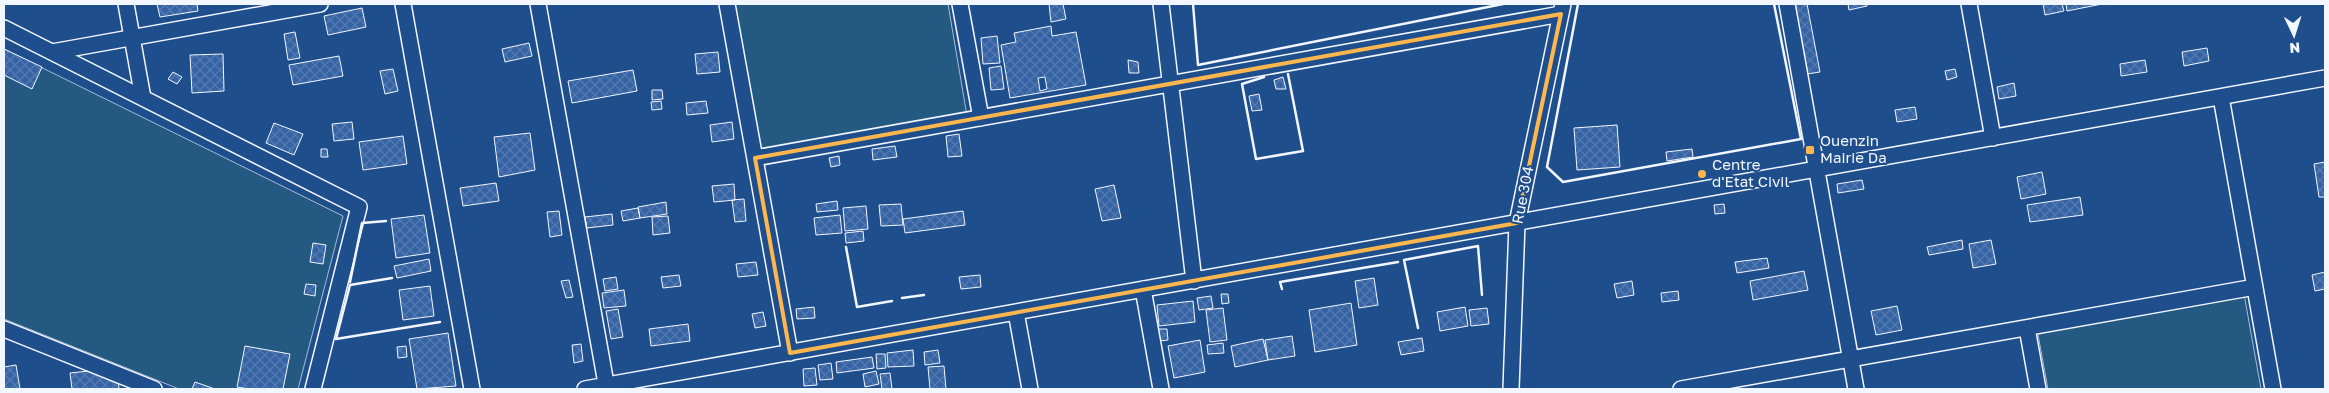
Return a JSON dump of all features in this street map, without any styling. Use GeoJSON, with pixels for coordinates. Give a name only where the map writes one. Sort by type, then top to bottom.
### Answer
{"type":"FeatureCollection","features":[{"type":"Feature","properties":{"kind":"street"},"geometry":{"type":"LineString","coordinates":[[126,4],[143,98]]}},
{"type":"Feature","properties":{"kind":"street"},"geometry":{"type":"LineString","coordinates":[[52,52],[320,4]]}},
{"type":"Feature","properties":{"kind":"street"},"geometry":{"type":"LineString","coordinates":[[403,4],[472,389]]}},
{"type":"Feature","properties":{"kind":"street"},"geometry":{"type":"LineString","coordinates":[[538,4],[607,387]]}},
{"type":"Feature","properties":{"kind":"street"},"geometry":{"type":"LineString","coordinates":[[727,4],[790,352]]}},
{"type":"Feature","properties":{"kind":"street"},"geometry":{"type":"LineString","coordinates":[[960,4],[981,118]]}},
{"type":"Feature","properties":{"kind":"street"},"geometry":{"type":"LineString","coordinates":[[1161,4],[1194,280]]}},
{"type":"Feature","properties":{"kind":"street"},"geometry":{"type":"LineString","coordinates":[[1787,4],[1856,389]]}},
{"type":"Feature","properties":{"kind":"street"},"geometry":{"type":"LineString","coordinates":[[1969,4],[1993,138]]}},
{"type":"Feature","properties":{"kind":"street"},"geometry":{"type":"LineString","coordinates":[[755,158],[1171,84],[1562,9]]}},
{"type":"Feature","properties":{"kind":"street","name":"Rue 304"},"geometry":{"type":"LineString","coordinates":[[1511,389],[1517,223],[1562,9]]}},
{"type":"Feature","properties":{"kind":"street"},"geometry":{"type":"LineString","coordinates":[[4,28],[359,207],[313,389]]}},
{"type":"Feature","properties":{"kind":"street"},"geometry":{"type":"LineString","coordinates":[[585,389],[607,387],[790,352],[2325,78]]}},
{"type":"Feature","properties":{"kind":"street"},"geometry":{"type":"LineString","coordinates":[[2220,97],[2273,389]]}},
{"type":"Feature","properties":{"kind":"street"},"geometry":{"type":"LineString","coordinates":[[1681,389],[2255,287]]}},
{"type":"Feature","properties":{"kind":"street"},"geometry":{"type":"LineString","coordinates":[[1143,289],[1161,389]]}},
{"type":"Feature","properties":{"kind":"street"},"geometry":{"type":"LineString","coordinates":[[1016,312],[1030,389]]}},
{"type":"Feature","properties":{"kind":"street"},"geometry":{"type":"LineString","coordinates":[[2027,328],[2038,389]]}},
{"type":"Feature","properties":{"kind":"street"},"geometry":{"type":"LineString","coordinates":[[4,329],[154,389]]}},
{"type":"Feature","properties":{"kind":"highlighted area"},"geometry":{"type":"Polygon","coordinates":[[[1561,14],[1517,223],[790,353],[755,158],[1561,14]]]}},
{"type":"Feature","properties":{"kind":"shaded area"},"geometry":{"type":"Polygon","coordinates":[[[735,4],[948,4],[967,116],[760,151],[735,4]]]}},
{"type":"Feature","properties":{"kind":"shaded area"},"geometry":{"type":"Polygon","coordinates":[[[4,49],[343,216],[298,389],[179,389],[4,319],[4,49]]]}},
{"type":"Feature","properties":{"kind":"shaded area"},"geometry":{"type":"Polygon","coordinates":[[[2244,294],[2261,389],[2048,389],[2037,329],[2244,294]]]}},
{"type":"Feature","properties":{"kind":"building"},"geometry":{"type":"Polygon","coordinates":[[[157,4],[197,4],[198,11],[160,17],[157,4]]]}},
{"type":"Feature","properties":{"kind":"building"},"geometry":{"type":"Polygon","coordinates":[[[1049,4],[1063,4],[1066,19],[1051,22],[1049,4]]]}},
{"type":"Feature","properties":{"kind":"building"},"geometry":{"type":"Polygon","coordinates":[[[1787,4],[1807,4],[1820,72],[1800,75],[1787,4]]]}},
{"type":"Feature","properties":{"kind":"building"},"geometry":{"type":"Polygon","coordinates":[[[1848,4],[1867,4],[1867,6],[1849,10],[1848,4]]]}},
{"type":"Feature","properties":{"kind":"building"},"geometry":{"type":"Polygon","coordinates":[[[2043,4],[2062,4],[2064,11],[2045,15],[2043,4]]]}},
{"type":"Feature","properties":{"kind":"building"},"geometry":{"type":"Polygon","coordinates":[[[2066,4],[2102,4],[2067,11],[2066,4]]]}},
{"type":"Feature","properties":{"kind":"building"},"geometry":{"type":"Polygon","coordinates":[[[362,8],[366,27],[328,35],[324,16],[362,8]]]}},
{"type":"Feature","properties":{"kind":"building"},"geometry":{"type":"Polygon","coordinates":[[[1051,26],[1052,36],[1076,32],[1086,85],[1010,98],[1001,45],[1016,42],[1014,33],[1051,26]],[[1045,77],[1038,78],[1040,91],[1047,89],[1045,77]]]}},
{"type":"Feature","properties":{"kind":"building"},"geometry":{"type":"Polygon","coordinates":[[[295,32],[300,58],[288,60],[284,34],[295,32]]]}},
{"type":"Feature","properties":{"kind":"building"},"geometry":{"type":"Polygon","coordinates":[[[997,36],[1000,63],[983,64],[981,38],[997,36]]]}},
{"type":"Feature","properties":{"kind":"building"},"geometry":{"type":"Polygon","coordinates":[[[529,43],[532,56],[505,62],[502,49],[529,43]]]}},
{"type":"Feature","properties":{"kind":"building"},"geometry":{"type":"Polygon","coordinates":[[[2207,48],[2209,61],[2184,66],[2182,52],[2207,48]]]}},
{"type":"Feature","properties":{"kind":"building"},"geometry":{"type":"Polygon","coordinates":[[[4,49],[42,67],[32,89],[4,75],[4,49]]]}},
{"type":"Feature","properties":{"kind":"building"},"geometry":{"type":"Polygon","coordinates":[[[718,52],[720,72],[697,74],[695,54],[718,52]]]}},
{"type":"Feature","properties":{"kind":"building"},"geometry":{"type":"Polygon","coordinates":[[[223,54],[224,91],[192,93],[190,55],[223,54]]]}},
{"type":"Feature","properties":{"kind":"building"},"geometry":{"type":"Polygon","coordinates":[[[339,56],[343,76],[293,85],[289,65],[339,56]]]}},
{"type":"Feature","properties":{"kind":"building"},"geometry":{"type":"Polygon","coordinates":[[[1128,60],[1138,62],[1139,73],[1129,73],[1128,60]]]}},
{"type":"Feature","properties":{"kind":"building"},"geometry":{"type":"Polygon","coordinates":[[[2145,60],[2147,72],[2121,76],[2120,64],[2145,60]]]}},
{"type":"Feature","properties":{"kind":"building"},"geometry":{"type":"Polygon","coordinates":[[[1001,66],[1004,89],[991,90],[989,68],[1001,66]]]}},
{"type":"Feature","properties":{"kind":"building"},"geometry":{"type":"Polygon","coordinates":[[[393,69],[398,91],[385,94],[380,71],[393,69]]]}},
{"type":"Feature","properties":{"kind":"building"},"geometry":{"type":"Polygon","coordinates":[[[1955,69],[1957,77],[1947,80],[1945,71],[1955,69]]]}},
{"type":"Feature","properties":{"kind":"building"},"geometry":{"type":"Polygon","coordinates":[[[633,70],[637,91],[572,103],[568,81],[633,70]]]}},
{"type":"Feature","properties":{"kind":"building"},"geometry":{"type":"Polygon","coordinates":[[[173,72],[182,77],[177,84],[168,79],[173,72]]]}},
{"type":"Feature","properties":{"kind":"building"},"geometry":{"type":"Polygon","coordinates":[[[1283,77],[1286,89],[1276,89],[1274,80],[1283,77]]]}},
{"type":"Feature","properties":{"kind":"building"},"geometry":{"type":"Polygon","coordinates":[[[2014,83],[2016,96],[1999,99],[1997,87],[2014,83]]]}},
{"type":"Feature","properties":{"kind":"building"},"geometry":{"type":"Polygon","coordinates":[[[652,90],[662,90],[663,99],[652,100],[652,90]]]}},
{"type":"Feature","properties":{"kind":"building"},"geometry":{"type":"Polygon","coordinates":[[[1259,94],[1262,110],[1252,111],[1249,96],[1259,94]]]}},
{"type":"Feature","properties":{"kind":"building"},"geometry":{"type":"Polygon","coordinates":[[[661,101],[662,109],[652,110],[651,102],[661,101]]]}},
{"type":"Feature","properties":{"kind":"building"},"geometry":{"type":"Polygon","coordinates":[[[706,101],[708,113],[687,115],[686,103],[706,101]]]}},
{"type":"Feature","properties":{"kind":"building"},"geometry":{"type":"Polygon","coordinates":[[[1915,107],[1917,119],[1897,122],[1895,110],[1915,107]]]}},
{"type":"Feature","properties":{"kind":"building"},"geometry":{"type":"Polygon","coordinates":[[[352,122],[354,139],[334,141],[332,124],[352,122]]]}},
{"type":"Feature","properties":{"kind":"building"},"geometry":{"type":"Polygon","coordinates":[[[732,122],[734,139],[712,142],[710,125],[732,122]]]}},
{"type":"Feature","properties":{"kind":"building"},"geometry":{"type":"Polygon","coordinates":[[[274,123],[303,134],[294,155],[266,143],[274,123]]]}},
{"type":"Feature","properties":{"kind":"building"},"geometry":{"type":"Polygon","coordinates":[[[1617,125],[1620,167],[1577,170],[1574,128],[1617,125]]]}},
{"type":"Feature","properties":{"kind":"building"},"geometry":{"type":"Polygon","coordinates":[[[530,133],[535,170],[499,177],[494,137],[530,133]]]}},
{"type":"Feature","properties":{"kind":"building"},"geometry":{"type":"Polygon","coordinates":[[[959,134],[962,156],[948,157],[946,136],[959,134]]]}},
{"type":"Feature","properties":{"kind":"building"},"geometry":{"type":"Polygon","coordinates":[[[403,136],[407,164],[363,170],[359,142],[403,136]]]}},
{"type":"Feature","properties":{"kind":"building"},"geometry":{"type":"Polygon","coordinates":[[[895,146],[897,157],[873,160],[872,149],[895,146]]]}},
{"type":"Feature","properties":{"kind":"building"},"geometry":{"type":"Polygon","coordinates":[[[321,149],[327,149],[328,157],[321,157],[321,149]]]}},
{"type":"Feature","properties":{"kind":"building"},"geometry":{"type":"Polygon","coordinates":[[[1692,149],[1693,157],[1667,161],[1666,152],[1692,149]]]}},
{"type":"Feature","properties":{"kind":"building"},"geometry":{"type":"Polygon","coordinates":[[[839,156],[840,165],[831,167],[829,158],[839,156]]]}},
{"type":"Feature","properties":{"kind":"building"},"geometry":{"type":"Polygon","coordinates":[[[2325,162],[2325,197],[2319,197],[2314,164],[2325,162]]]}},
{"type":"Feature","properties":{"kind":"building"},"geometry":{"type":"Polygon","coordinates":[[[2042,172],[2046,194],[2021,199],[2017,177],[2042,172]]]}},
{"type":"Feature","properties":{"kind":"building"},"geometry":{"type":"Polygon","coordinates":[[[1862,180],[1864,189],[1838,193],[1837,184],[1862,180]]]}},
{"type":"Feature","properties":{"kind":"building"},"geometry":{"type":"Polygon","coordinates":[[[496,183],[499,201],[463,206],[460,188],[496,183]]]}},
{"type":"Feature","properties":{"kind":"building"},"geometry":{"type":"Polygon","coordinates":[[[734,184],[735,200],[714,202],[712,186],[734,184]]]}},
{"type":"Feature","properties":{"kind":"building"},"geometry":{"type":"Polygon","coordinates":[[[1114,185],[1121,218],[1102,221],[1095,189],[1114,185]]]}},
{"type":"Feature","properties":{"kind":"building"},"geometry":{"type":"Polygon","coordinates":[[[2080,197],[2083,215],[2030,222],[2027,205],[2080,197]]]}},
{"type":"Feature","properties":{"kind":"building"},"geometry":{"type":"Polygon","coordinates":[[[744,199],[746,221],[735,222],[732,200],[744,199]]]}},
{"type":"Feature","properties":{"kind":"building"},"geometry":{"type":"Polygon","coordinates":[[[837,201],[838,210],[817,212],[816,204],[837,201]]]}},
{"type":"Feature","properties":{"kind":"building"},"geometry":{"type":"Polygon","coordinates":[[[666,202],[667,214],[640,218],[638,207],[666,202]]]}},
{"type":"Feature","properties":{"kind":"building"},"geometry":{"type":"Polygon","coordinates":[[[901,204],[903,225],[881,226],[879,205],[901,204]]]}},
{"type":"Feature","properties":{"kind":"building"},"geometry":{"type":"Polygon","coordinates":[[[1724,204],[1725,213],[1715,214],[1714,205],[1724,204]]]}},
{"type":"Feature","properties":{"kind":"building"},"geometry":{"type":"Polygon","coordinates":[[[866,206],[868,229],[845,231],[843,208],[866,206]]]}},
{"type":"Feature","properties":{"kind":"building"},"geometry":{"type":"Polygon","coordinates":[[[638,208],[640,218],[623,221],[621,211],[638,208]]]}},
{"type":"Feature","properties":{"kind":"building"},"geometry":{"type":"Polygon","coordinates":[[[559,211],[562,235],[550,237],[547,212],[559,211]]]}},
{"type":"Feature","properties":{"kind":"building"},"geometry":{"type":"Polygon","coordinates":[[[963,211],[965,225],[905,233],[903,219],[963,211]]]}},
{"type":"Feature","properties":{"kind":"building"},"geometry":{"type":"Polygon","coordinates":[[[612,214],[613,225],[587,228],[585,217],[612,214]]]}},
{"type":"Feature","properties":{"kind":"building"},"geometry":{"type":"Polygon","coordinates":[[[424,215],[430,253],[396,258],[391,219],[424,215]]]}},
{"type":"Feature","properties":{"kind":"building"},"geometry":{"type":"Polygon","coordinates":[[[840,215],[842,233],[816,235],[814,218],[840,215]]]}},
{"type":"Feature","properties":{"kind":"building"},"geometry":{"type":"Polygon","coordinates":[[[668,216],[670,233],[653,235],[652,217],[668,216]]]}},
{"type":"Feature","properties":{"kind":"building"},"geometry":{"type":"Polygon","coordinates":[[[863,231],[864,241],[846,243],[845,233],[863,231]]]}},
{"type":"Feature","properties":{"kind":"building"},"geometry":{"type":"Polygon","coordinates":[[[1962,240],[1963,249],[1929,255],[1927,247],[1962,240]]]}},
{"type":"Feature","properties":{"kind":"building"},"geometry":{"type":"Polygon","coordinates":[[[1991,240],[1996,264],[1973,268],[1969,244],[1991,240]]]}},
{"type":"Feature","properties":{"kind":"building"},"geometry":{"type":"Polygon","coordinates":[[[313,243],[326,245],[323,264],[310,262],[313,243]]]}},
{"type":"Feature","properties":{"kind":"building"},"geometry":{"type":"Polygon","coordinates":[[[1767,258],[1769,268],[1737,273],[1735,262],[1767,258]]]}},
{"type":"Feature","properties":{"kind":"building"},"geometry":{"type":"Polygon","coordinates":[[[429,259],[431,271],[397,278],[394,266],[429,259]]]}},
{"type":"Feature","properties":{"kind":"building"},"geometry":{"type":"Polygon","coordinates":[[[756,262],[758,275],[738,277],[736,264],[756,262]]]}},
{"type":"Feature","properties":{"kind":"building"},"geometry":{"type":"Polygon","coordinates":[[[1804,271],[1808,290],[1753,300],[1750,281],[1804,271]]]}},
{"type":"Feature","properties":{"kind":"building"},"geometry":{"type":"Polygon","coordinates":[[[2325,272],[2325,289],[2315,291],[2312,275],[2325,272]]]}},
{"type":"Feature","properties":{"kind":"building"},"geometry":{"type":"Polygon","coordinates":[[[679,275],[681,286],[663,288],[661,277],[679,275]]]}},
{"type":"Feature","properties":{"kind":"building"},"geometry":{"type":"Polygon","coordinates":[[[980,275],[981,287],[961,289],[959,277],[980,275]]]}},
{"type":"Feature","properties":{"kind":"building"},"geometry":{"type":"Polygon","coordinates":[[[616,277],[618,289],[605,291],[603,279],[616,277]]]}},
{"type":"Feature","properties":{"kind":"building"},"geometry":{"type":"Polygon","coordinates":[[[1374,278],[1378,305],[1359,308],[1355,281],[1374,278]]]}},
{"type":"Feature","properties":{"kind":"building"},"geometry":{"type":"Polygon","coordinates":[[[569,280],[573,297],[566,298],[561,281],[569,280]]]}},
{"type":"Feature","properties":{"kind":"building"},"geometry":{"type":"Polygon","coordinates":[[[1632,281],[1634,295],[1617,298],[1614,284],[1632,281]]]}},
{"type":"Feature","properties":{"kind":"building"},"geometry":{"type":"Polygon","coordinates":[[[306,284],[316,285],[315,296],[304,294],[306,284]]]}},
{"type":"Feature","properties":{"kind":"building"},"geometry":{"type":"Polygon","coordinates":[[[430,286],[434,316],[403,320],[399,290],[430,286]]]}},
{"type":"Feature","properties":{"kind":"building"},"geometry":{"type":"Polygon","coordinates":[[[624,290],[626,306],[604,308],[602,293],[624,290]]]}},
{"type":"Feature","properties":{"kind":"building"},"geometry":{"type":"Polygon","coordinates":[[[1678,291],[1679,300],[1662,302],[1661,293],[1678,291]]]}},
{"type":"Feature","properties":{"kind":"building"},"geometry":{"type":"Polygon","coordinates":[[[1221,294],[1228,294],[1229,303],[1222,304],[1221,294]]]}},
{"type":"Feature","properties":{"kind":"building"},"geometry":{"type":"Polygon","coordinates":[[[1211,296],[1213,308],[1199,310],[1197,298],[1211,296]]]}},
{"type":"Feature","properties":{"kind":"building"},"geometry":{"type":"Polygon","coordinates":[[[1193,301],[1195,322],[1159,326],[1157,305],[1193,301]]]}},
{"type":"Feature","properties":{"kind":"building"},"geometry":{"type":"Polygon","coordinates":[[[1351,303],[1357,345],[1315,352],[1309,310],[1351,303]]]}},
{"type":"Feature","properties":{"kind":"building"},"geometry":{"type":"Polygon","coordinates":[[[1897,306],[1902,330],[1876,335],[1871,311],[1897,306]]]}},
{"type":"Feature","properties":{"kind":"building"},"geometry":{"type":"Polygon","coordinates":[[[814,307],[815,318],[797,319],[796,309],[814,307]]]}},
{"type":"Feature","properties":{"kind":"building"},"geometry":{"type":"Polygon","coordinates":[[[1465,307],[1468,326],[1440,331],[1437,312],[1465,307]]]}},
{"type":"Feature","properties":{"kind":"building"},"geometry":{"type":"Polygon","coordinates":[[[1223,308],[1227,340],[1210,342],[1206,310],[1223,308]]]}},
{"type":"Feature","properties":{"kind":"building"},"geometry":{"type":"Polygon","coordinates":[[[1487,308],[1489,324],[1471,326],[1469,310],[1487,308]]]}},
{"type":"Feature","properties":{"kind":"building"},"geometry":{"type":"Polygon","coordinates":[[[618,309],[623,337],[611,339],[606,311],[618,309]]]}},
{"type":"Feature","properties":{"kind":"building"},"geometry":{"type":"Polygon","coordinates":[[[763,312],[766,326],[755,328],[752,314],[763,312]]]}},
{"type":"Feature","properties":{"kind":"building"},"geometry":{"type":"Polygon","coordinates":[[[688,324],[690,341],[651,346],[649,329],[688,324]]]}},
{"type":"Feature","properties":{"kind":"building"},"geometry":{"type":"Polygon","coordinates":[[[1158,329],[1167,329],[1168,340],[1159,341],[1158,329]]]}},
{"type":"Feature","properties":{"kind":"building"},"geometry":{"type":"Polygon","coordinates":[[[448,333],[456,386],[417,389],[409,339],[448,333]]]}},
{"type":"Feature","properties":{"kind":"building"},"geometry":{"type":"Polygon","coordinates":[[[1292,336],[1295,356],[1268,360],[1265,340],[1292,336]]]}},
{"type":"Feature","properties":{"kind":"building"},"geometry":{"type":"Polygon","coordinates":[[[1422,338],[1424,351],[1401,355],[1398,342],[1422,338]]]}},
{"type":"Feature","properties":{"kind":"building"},"geometry":{"type":"Polygon","coordinates":[[[1263,339],[1268,360],[1235,367],[1231,346],[1263,339]]]}},
{"type":"Feature","properties":{"kind":"building"},"geometry":{"type":"Polygon","coordinates":[[[1200,340],[1205,372],[1174,378],[1168,346],[1200,340]]]}},
{"type":"Feature","properties":{"kind":"building"},"geometry":{"type":"Polygon","coordinates":[[[1223,343],[1224,353],[1208,354],[1207,345],[1223,343]]]}},
{"type":"Feature","properties":{"kind":"building"},"geometry":{"type":"Polygon","coordinates":[[[581,344],[583,361],[574,363],[572,345],[581,344]]]}},
{"type":"Feature","properties":{"kind":"building"},"geometry":{"type":"Polygon","coordinates":[[[245,346],[290,354],[283,389],[237,387],[245,346]]]}},
{"type":"Feature","properties":{"kind":"building"},"geometry":{"type":"Polygon","coordinates":[[[406,346],[407,357],[398,358],[397,347],[406,346]]]}},
{"type":"Feature","properties":{"kind":"building"},"geometry":{"type":"Polygon","coordinates":[[[913,350],[914,366],[888,367],[887,353],[913,350]]]}},
{"type":"Feature","properties":{"kind":"building"},"geometry":{"type":"Polygon","coordinates":[[[938,350],[940,363],[925,365],[924,352],[938,350]]]}},
{"type":"Feature","properties":{"kind":"building"},"geometry":{"type":"Polygon","coordinates":[[[876,354],[885,354],[886,368],[877,369],[876,354]]]}},
{"type":"Feature","properties":{"kind":"building"},"geometry":{"type":"Polygon","coordinates":[[[872,357],[874,368],[837,373],[836,362],[872,357]]]}},
{"type":"Feature","properties":{"kind":"building"},"geometry":{"type":"Polygon","coordinates":[[[831,363],[833,379],[820,380],[818,365],[831,363]]]}},
{"type":"Feature","properties":{"kind":"building"},"geometry":{"type":"Polygon","coordinates":[[[16,365],[20,389],[4,389],[4,367],[16,365]]]}},
{"type":"Feature","properties":{"kind":"building"},"geometry":{"type":"Polygon","coordinates":[[[944,366],[946,389],[930,389],[928,367],[944,366]]]}},
{"type":"Feature","properties":{"kind":"building"},"geometry":{"type":"Polygon","coordinates":[[[117,368],[119,389],[72,389],[70,373],[117,368]]]}},
{"type":"Feature","properties":{"kind":"building"},"geometry":{"type":"Polygon","coordinates":[[[815,368],[817,385],[804,386],[803,369],[815,368]]]}},
{"type":"Feature","properties":{"kind":"building"},"geometry":{"type":"Polygon","coordinates":[[[876,371],[879,384],[865,387],[863,374],[876,371]]]}},
{"type":"Feature","properties":{"kind":"building"},"geometry":{"type":"Polygon","coordinates":[[[890,373],[892,389],[882,389],[880,374],[890,373]]]}},
{"type":"Feature","properties":{"kind":"building"},"geometry":{"type":"Polygon","coordinates":[[[195,382],[215,389],[192,389],[195,382]]]}},
{"type":"Feature","properties":{"kind":"wall"},"geometry":{"type":"LineString","coordinates":[[1193,4],[1198,65],[1503,4]]}},
{"type":"Feature","properties":{"kind":"wall"},"geometry":{"type":"LineString","coordinates":[[1578,4],[1547,167],[1563,182],[1801,139],[1774,4]]}},
{"type":"Feature","properties":{"kind":"wall"},"geometry":{"type":"LineString","coordinates":[[1264,77],[1242,84],[1256,159],[1303,151],[1288,74]]}},
{"type":"Feature","properties":{"kind":"wall"},"geometry":{"type":"LineString","coordinates":[[350,282],[362,223],[386,221]]}},
{"type":"Feature","properties":{"kind":"wall"},"geometry":{"type":"LineString","coordinates":[[1418,328],[1404,260],[1478,246],[1482,295]]}},
{"type":"Feature","properties":{"kind":"wall"},"geometry":{"type":"LineString","coordinates":[[846,247],[857,307],[892,301]]}},
{"type":"Feature","properties":{"kind":"wall"},"geometry":{"type":"LineString","coordinates":[[1282,289],[1280,282],[1398,262]]}},
{"type":"Feature","properties":{"kind":"wall"},"geometry":{"type":"LineString","coordinates":[[392,278],[350,285],[336,339],[440,322]]}},
{"type":"Feature","properties":{"kind":"wall"},"geometry":{"type":"LineString","coordinates":[[902,298],[924,295]]}},
{"type":"Feature","properties":{"kind":"place","name":"Ouenzin Mairie Da"},"geometry":{"type":"Point","coordinates":[1810,150]}},
{"type":"Feature","properties":{"kind":"place","name":"Centre d'Etat Civil"},"geometry":{"type":"Point","coordinates":[1702,174]}}]}
